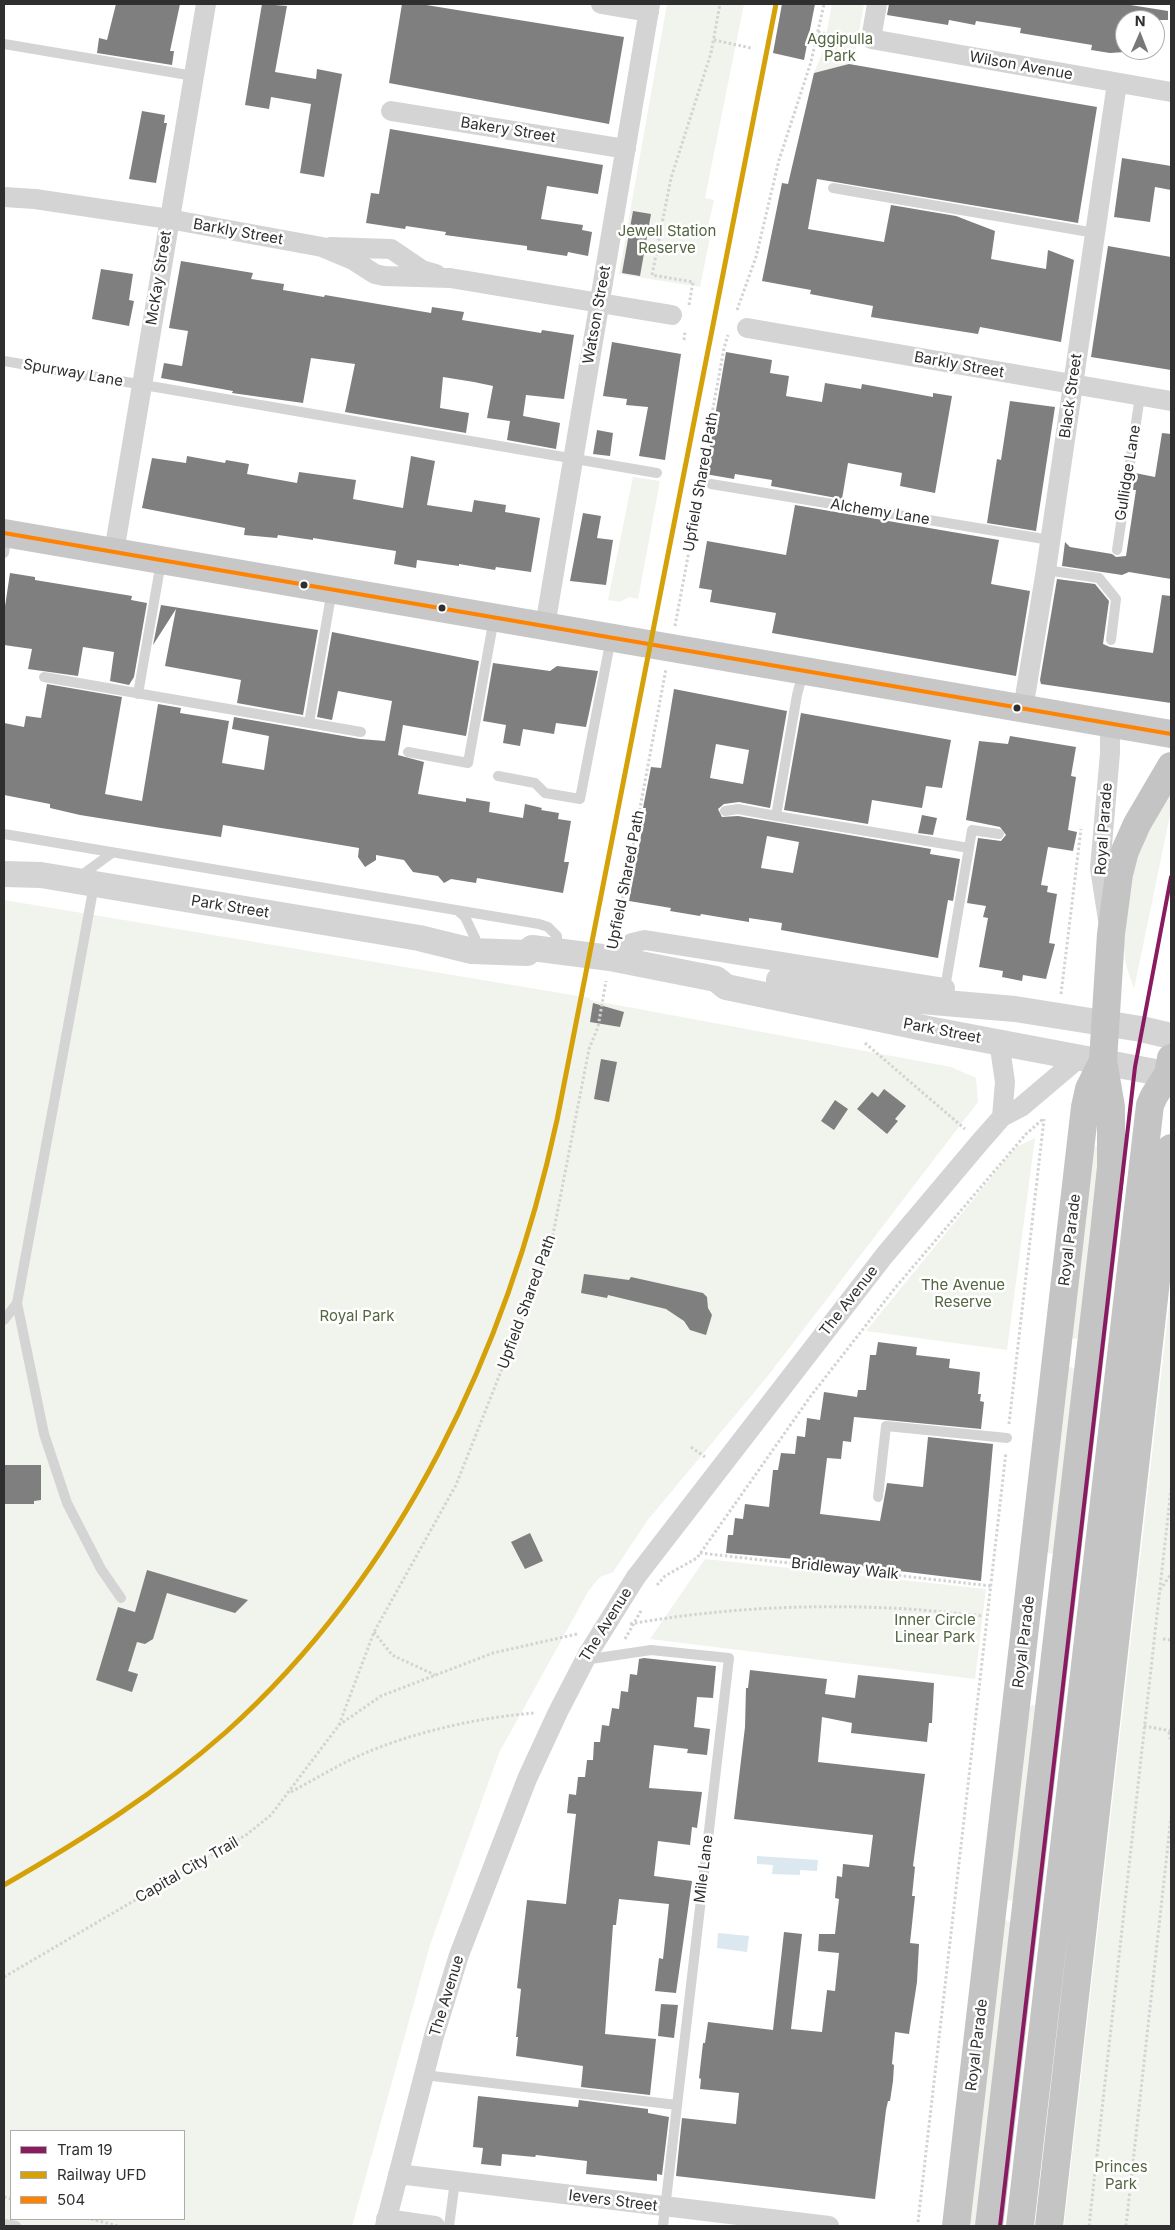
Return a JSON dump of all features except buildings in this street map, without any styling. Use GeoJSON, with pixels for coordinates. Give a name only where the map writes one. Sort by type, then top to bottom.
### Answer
{"type":"FeatureCollection","features":[{"type":"Feature","properties":{"kind":"highway","name":"Royal Parade"},"geometry":{"type":"LineString","coordinates":[[956,2226],[1086,1107],[1090,1089],[1092,1059],[1106,1023],[1111,934],[1119,874],[1125,850],[1137,824],[1171,766]]}},
{"type":"Feature","properties":{"kind":"highway","name":"Royal Parade"},"geometry":{"type":"LineString","coordinates":[[989,2226],[1090,1356],[1110,1167],[1111,1107],[1092,1059]]}},
{"type":"Feature","properties":{"kind":"highway"},"geometry":{"type":"LineString","coordinates":[[1049,2226],[1090,1863],[1103,1634],[1134,1362],[1150,1105],[1170,1073]]}},
{"type":"Feature","properties":{"kind":"highway"},"geometry":{"type":"LineString","coordinates":[[1134,1362],[1171,1148]]}},
{"type":"Feature","properties":{"kind":"highway"},"geometry":{"type":"LineString","coordinates":[[1057,1352],[1090,1356]]}},
{"type":"Feature","properties":{"kind":"highway"},"geometry":{"type":"LineString","coordinates":[[1025,1628],[1103,1634]]}},
{"type":"Feature","properties":{"kind":"highway"},"geometry":{"type":"LineString","coordinates":[[1020,2226],[1063,1859],[1103,1634]]}},
{"type":"Feature","properties":{"kind":"highway"},"geometry":{"type":"LineString","coordinates":[[1063,1859],[1090,1863]]}},
{"type":"Feature","properties":{"kind":"highway"},"geometry":{"type":"LineString","coordinates":[[992,1917],[1024,1922]]}},
{"type":"Feature","properties":{"kind":"main road"},"geometry":{"type":"LineString","coordinates":[[5,540],[114,552],[671,646],[804,671],[1171,734]]}},
{"type":"Feature","properties":{"kind":"street","name":"McKay Street"},"geometry":{"type":"LineString","coordinates":[[114,552],[206,4]]}},
{"type":"Feature","properties":{"kind":"street"},"geometry":{"type":"LineString","coordinates":[[601,4],[649,8]]}},
{"type":"Feature","properties":{"kind":"street"},"geometry":{"type":"LineString","coordinates":[[862,39],[877,4]]}},
{"type":"Feature","properties":{"kind":"street","name":"Watson Street"},"geometry":{"type":"LineString","coordinates":[[545,626],[598,301],[626,149],[649,8]]}},
{"type":"Feature","properties":{"kind":"street","name":"Wilson Avenue"},"geometry":{"type":"LineString","coordinates":[[862,39],[1171,92]]}},
{"type":"Feature","properties":{"kind":"street","name":"Black Street"},"geometry":{"type":"LineString","coordinates":[[1023,709],[1046,570],[1117,83]]}},
{"type":"Feature","properties":{"kind":"street","name":"Bakery Street"},"geometry":{"type":"LineString","coordinates":[[391,111],[626,149]]}},
{"type":"Feature","properties":{"kind":"street","name":"Barkly Street"},"geometry":{"type":"LineString","coordinates":[[4,189],[35,199]]}},
{"type":"Feature","properties":{"kind":"street","name":"Barkly Street"},"geometry":{"type":"LineString","coordinates":[[4,197],[35,199],[169,219],[322,247],[391,249],[422,270],[450,278],[547,295],[680,313]]}},
{"type":"Feature","properties":{"kind":"street","name":"Barkly Street"},"geometry":{"type":"LineString","coordinates":[[322,247],[352,260],[375,274],[450,278]]}},
{"type":"Feature","properties":{"kind":"street","name":"Barkly Street"},"geometry":{"type":"LineString","coordinates":[[738,324],[1171,401]]}},
{"type":"Feature","properties":{"kind":"street","name":"Royal Parade"},"geometry":{"type":"LineString","coordinates":[[1110,724],[1110,753],[1100,868],[1111,934]]}},
{"type":"Feature","properties":{"kind":"street","name":"Park Street"},"geometry":{"type":"LineString","coordinates":[[4,864],[41,875],[84,883],[419,938],[472,951],[527,952],[532,948]]}},
{"type":"Feature","properties":{"kind":"street","name":"Park Street"},"geometry":{"type":"LineString","coordinates":[[4,874],[41,875]]}},
{"type":"Feature","properties":{"kind":"street","name":"Park Street"},"geometry":{"type":"LineString","coordinates":[[419,938],[524,940],[532,948],[616,959],[716,979],[726,987],[933,1030],[1170,1073]]}},
{"type":"Feature","properties":{"kind":"street","name":"Park Street"},"geometry":{"type":"LineString","coordinates":[[616,959],[632,943],[645,940],[1171,1036]]}},
{"type":"Feature","properties":{"kind":"street","name":"Park Street"},"geometry":{"type":"LineString","coordinates":[[716,979],[734,973],[876,997],[944,996]]}},
{"type":"Feature","properties":{"kind":"street"},"geometry":{"type":"LineString","coordinates":[[1000,1041],[1005,1082],[1002,1117]]}},
{"type":"Feature","properties":{"kind":"street","name":"The Avenue"},"geometry":{"type":"LineString","coordinates":[[385,2223],[424,2075],[459,1955],[527,1779],[586,1657],[636,1577],[884,1256],[980,1142],[1002,1117],[1021,1107],[1092,1059]]}},
{"type":"Feature","properties":{"kind":"street","name":"Ievers Street"},"geometry":{"type":"LineString","coordinates":[[398,2174],[455,2181],[664,2217],[829,2226]]}},
{"type":"Feature","properties":{"kind":"street"},"geometry":{"type":"LineString","coordinates":[[385,2223],[434,2226]]}},
{"type":"Feature","properties":{"kind":"lane"},"geometry":{"type":"LineString","coordinates":[[4,44],[194,76]]}},
{"type":"Feature","properties":{"kind":"lane"},"geometry":{"type":"LineString","coordinates":[[833,188],[1095,233]]}},
{"type":"Feature","properties":{"kind":"lane","name":"Spurway Lane"},"geometry":{"type":"LineString","coordinates":[[4,361],[657,474]]}},
{"type":"Feature","properties":{"kind":"lane","name":"Gullidge Lane"},"geometry":{"type":"LineString","coordinates":[[1116,550],[1140,396]]}},
{"type":"Feature","properties":{"kind":"lane","name":"Alchemy Lane"},"geometry":{"type":"LineString","coordinates":[[706,483],[1050,540]]}},
{"type":"Feature","properties":{"kind":"lane"},"geometry":{"type":"LineString","coordinates":[[138,694],[161,560]]}},
{"type":"Feature","properties":{"kind":"lane"},"geometry":{"type":"LineString","coordinates":[[1046,570],[1100,578],[1116,599],[1111,640]]}},
{"type":"Feature","properties":{"kind":"lane"},"geometry":{"type":"LineString","coordinates":[[310,723],[332,589]]}},
{"type":"Feature","properties":{"kind":"lane"},"geometry":{"type":"LineString","coordinates":[[408,752],[468,763],[494,617]]}},
{"type":"Feature","properties":{"kind":"lane"},"geometry":{"type":"LineString","coordinates":[[498,776],[534,783],[546,793],[580,799],[611,637]]}},
{"type":"Feature","properties":{"kind":"lane"},"geometry":{"type":"LineString","coordinates":[[776,816],[797,695],[804,671]]}},
{"type":"Feature","properties":{"kind":"lane"},"geometry":{"type":"LineString","coordinates":[[44,677],[361,732]]}},
{"type":"Feature","properties":{"kind":"lane"},"geometry":{"type":"LineString","coordinates":[[726,811],[738,809],[969,848]]}},
{"type":"Feature","properties":{"kind":"lane"},"geometry":{"type":"LineString","coordinates":[[944,996],[972,830],[999,834]]}},
{"type":"Feature","properties":{"kind":"lane"},"geometry":{"type":"LineString","coordinates":[[4,834],[542,924],[557,936],[558,950]]}},
{"type":"Feature","properties":{"kind":"lane"},"geometry":{"type":"LineString","coordinates":[[112,853],[84,883],[16,1302],[44,1434],[67,1503],[101,1569],[122,1598]]}},
{"type":"Feature","properties":{"kind":"lane"},"geometry":{"type":"LineString","coordinates":[[458,910],[465,917],[475,938]]}},
{"type":"Feature","properties":{"kind":"lane"},"geometry":{"type":"LineString","coordinates":[[4,1320],[16,1302]]}},
{"type":"Feature","properties":{"kind":"lane"},"geometry":{"type":"LineString","coordinates":[[878,1497],[886,1426],[1007,1438]]}},
{"type":"Feature","properties":{"kind":"lane","name":"Mile Lane"},"geometry":{"type":"LineString","coordinates":[[586,1657],[651,1650],[729,1658],[664,2217]]}},
{"type":"Feature","properties":{"kind":"lane"},"geometry":{"type":"LineString","coordinates":[[424,2075],[677,2104]]}},
{"type":"Feature","properties":{"kind":"lane"},"geometry":{"type":"LineString","coordinates":[[448,2226],[455,2181]]}},
{"type":"Feature","properties":{"kind":"lane"},"geometry":{"type":"LineString","coordinates":[[4,2224],[16,2226]]}},
{"type":"Feature","properties":{"kind":"path"},"geometry":{"type":"LineString","coordinates":[[680,313],[693,282],[652,275],[671,178],[714,40],[720,4]]}},
{"type":"Feature","properties":{"kind":"path","name":"Upfield Shared Path"},"geometry":{"type":"LineString","coordinates":[[706,483],[724,348],[738,324],[779,160],[811,62],[824,4]]}},
{"type":"Feature","properties":{"kind":"path"},"geometry":{"type":"LineString","coordinates":[[818,32],[862,39]]}},
{"type":"Feature","properties":{"kind":"path"},"geometry":{"type":"LineString","coordinates":[[714,40],[752,48]]}},
{"type":"Feature","properties":{"kind":"path"},"geometry":{"type":"LineString","coordinates":[[684,340],[685,330]]}},
{"type":"Feature","properties":{"kind":"path","name":"Upfield Shared Path"},"geometry":{"type":"LineString","coordinates":[[339,1726],[374,1632],[456,1485],[551,1244],[589,1049],[598,1027],[616,959],[626,883],[700,490]]}},
{"type":"Feature","properties":{"kind":"path"},"geometry":{"type":"LineString","coordinates":[[1062,997],[1060,990],[1082,824]]}},
{"type":"Feature","properties":{"kind":"path"},"geometry":{"type":"LineString","coordinates":[[866,1043],[980,1142]]}},
{"type":"Feature","properties":{"kind":"path"},"geometry":{"type":"LineString","coordinates":[[652,1591],[665,1576],[697,1558],[810,1397],[895,1288],[1026,1134],[1044,1119],[918,2222]]}},
{"type":"Feature","properties":{"kind":"path"},"geometry":{"type":"LineString","coordinates":[[1089,2226],[1171,1490]]}},
{"type":"Feature","properties":{"kind":"path","name":"Bridleway Walk"},"geometry":{"type":"LineString","coordinates":[[700,1553],[990,1586]]}},
{"type":"Feature","properties":{"kind":"path"},"geometry":{"type":"LineString","coordinates":[[1159,1592],[1171,1574]]}},
{"type":"Feature","properties":{"kind":"path"},"geometry":{"type":"LineString","coordinates":[[625,1638],[643,1607]]}},
{"type":"Feature","properties":{"kind":"path"},"geometry":{"type":"LineString","coordinates":[[374,1632],[392,1655],[435,1675]]}},
{"type":"Feature","properties":{"kind":"path"},"geometry":{"type":"LineString","coordinates":[[1163,1639],[1171,1640]]}},
{"type":"Feature","properties":{"kind":"path"},"geometry":{"type":"LineString","coordinates":[[288,1793],[364,1754],[418,1736],[498,1716],[558,1712]]}},
{"type":"Feature","properties":{"kind":"path","name":"Capital City Trail"},"geometry":{"type":"LineString","coordinates":[[4,1977],[246,1835],[271,1815],[339,1726]]}},
{"type":"Feature","properties":{"kind":"path"},"geometry":{"type":"LineString","coordinates":[[1144,1726],[1170,1731],[1171,1742]]}},
{"type":"Feature","properties":{"kind":"path"},"geometry":{"type":"LineString","coordinates":[[1126,2226],[1171,1817]]}},
{"type":"Feature","properties":{"kind":"path"},"geometry":{"type":"LineString","coordinates":[[96,2220],[118,2226]]}},
{"type":"Feature","properties":{"kind":"green space","name":"Jewell Station Reserve"},"geometry":{"type":"Polygon","coordinates":[[[667,4],[744,4],[705,198],[714,200],[707,231],[711,232],[700,287],[619,274],[667,4]]]}},
{"type":"Feature","properties":{"kind":"green space","name":"Aggipulla Park"},"geometry":{"type":"Polygon","coordinates":[[[832,4],[864,4],[853,65],[849,64],[814,73],[823,51],[832,4]]]}},
{"type":"Feature","properties":{"kind":"green space"},"geometry":{"type":"Polygon","coordinates":[[[633,477],[660,481],[638,599],[629,597],[620,602],[608,600],[633,477]]]}},
{"type":"Feature","properties":{"kind":"green space"},"geometry":{"type":"Polygon","coordinates":[[[1171,789],[1171,810],[1134,989],[1126,965],[1122,931],[1129,885],[1146,830],[1171,789]]]}},
{"type":"Feature","properties":{"kind":"green space","name":"Royal Park"},"geometry":{"type":"Polygon","coordinates":[[[4,900],[590,998],[590,1000],[951,1067],[976,1078],[978,1102],[767,1377],[647,1521],[613,1572],[600,1577],[589,1590],[499,1753],[430,1945],[352,2226],[4,2226],[4,900]]]}},
{"type":"Feature","properties":{"kind":"green space","name":"The Avenue Reserve"},"geometry":{"type":"Polygon","coordinates":[[[1035,1138],[1007,1350],[866,1331],[1016,1147],[1035,1138]]]}},
{"type":"Feature","properties":{"kind":"green space"},"geometry":{"type":"Polygon","coordinates":[[[1096,1146],[1102,1148],[1080,1337],[1075,1339],[1072,1338],[1093,1149],[1096,1146]]]}},
{"type":"Feature","properties":{"kind":"green space","name":"Princes Park"},"geometry":{"type":"Polygon","coordinates":[[[1171,1288],[1171,2226],[1064,2226],[1171,1288]]]}},
{"type":"Feature","properties":{"kind":"green space"},"geometry":{"type":"Polygon","coordinates":[[[1068,1368],[1075,1369],[1054,1554],[1047,1553],[1068,1368]]]}},
{"type":"Feature","properties":{"kind":"green space","name":"Inner Circle Linear Park"},"geometry":{"type":"Polygon","coordinates":[[[705,1559],[986,1589],[975,1679],[650,1639],[705,1559]]]}},
{"type":"Feature","properties":{"kind":"green space"},"geometry":{"type":"Polygon","coordinates":[[[1036,1706],[1015,1899],[1010,1901],[1007,1899],[1028,1707],[1036,1706]]]}},
{"type":"Feature","properties":{"kind":"green space"},"geometry":{"type":"Polygon","coordinates":[[[1004,1920],[1012,1922],[976,2226],[970,2224],[1004,1920]]]}},
{"type":"Feature","properties":{"kind":"shaded area"},"geometry":{"type":"Polygon","coordinates":[[[757,1856],[818,1860],[817,1871],[800,1870],[800,1875],[772,1874],[773,1865],[757,1864],[757,1856]]]}},
{"type":"Feature","properties":{"kind":"shaded area"},"geometry":{"type":"Polygon","coordinates":[[[718,1933],[749,1936],[747,1952],[717,1948],[718,1933]]]}},
{"type":"Feature","properties":{"kind":"tram line","name":"19"},"geometry":{"type":"LineString","coordinates":[[1000,2226],[1135,1067],[1171,877]]}},
{"type":"Feature","properties":{"kind":"rail line","name":"UFD"},"geometry":{"type":"LineString","coordinates":[[4,1885],[91,1833],[174,1775],[226,1732],[289,1670],[345,1602],[395,1529],[439,1452],[477,1372],[509,1289],[536,1205],[557,1120],[776,4]]}},
{"type":"Feature","properties":{"kind":"transit line","name":"504"},"geometry":{"type":"LineString","coordinates":[[4,533],[1171,734]]}}]}
